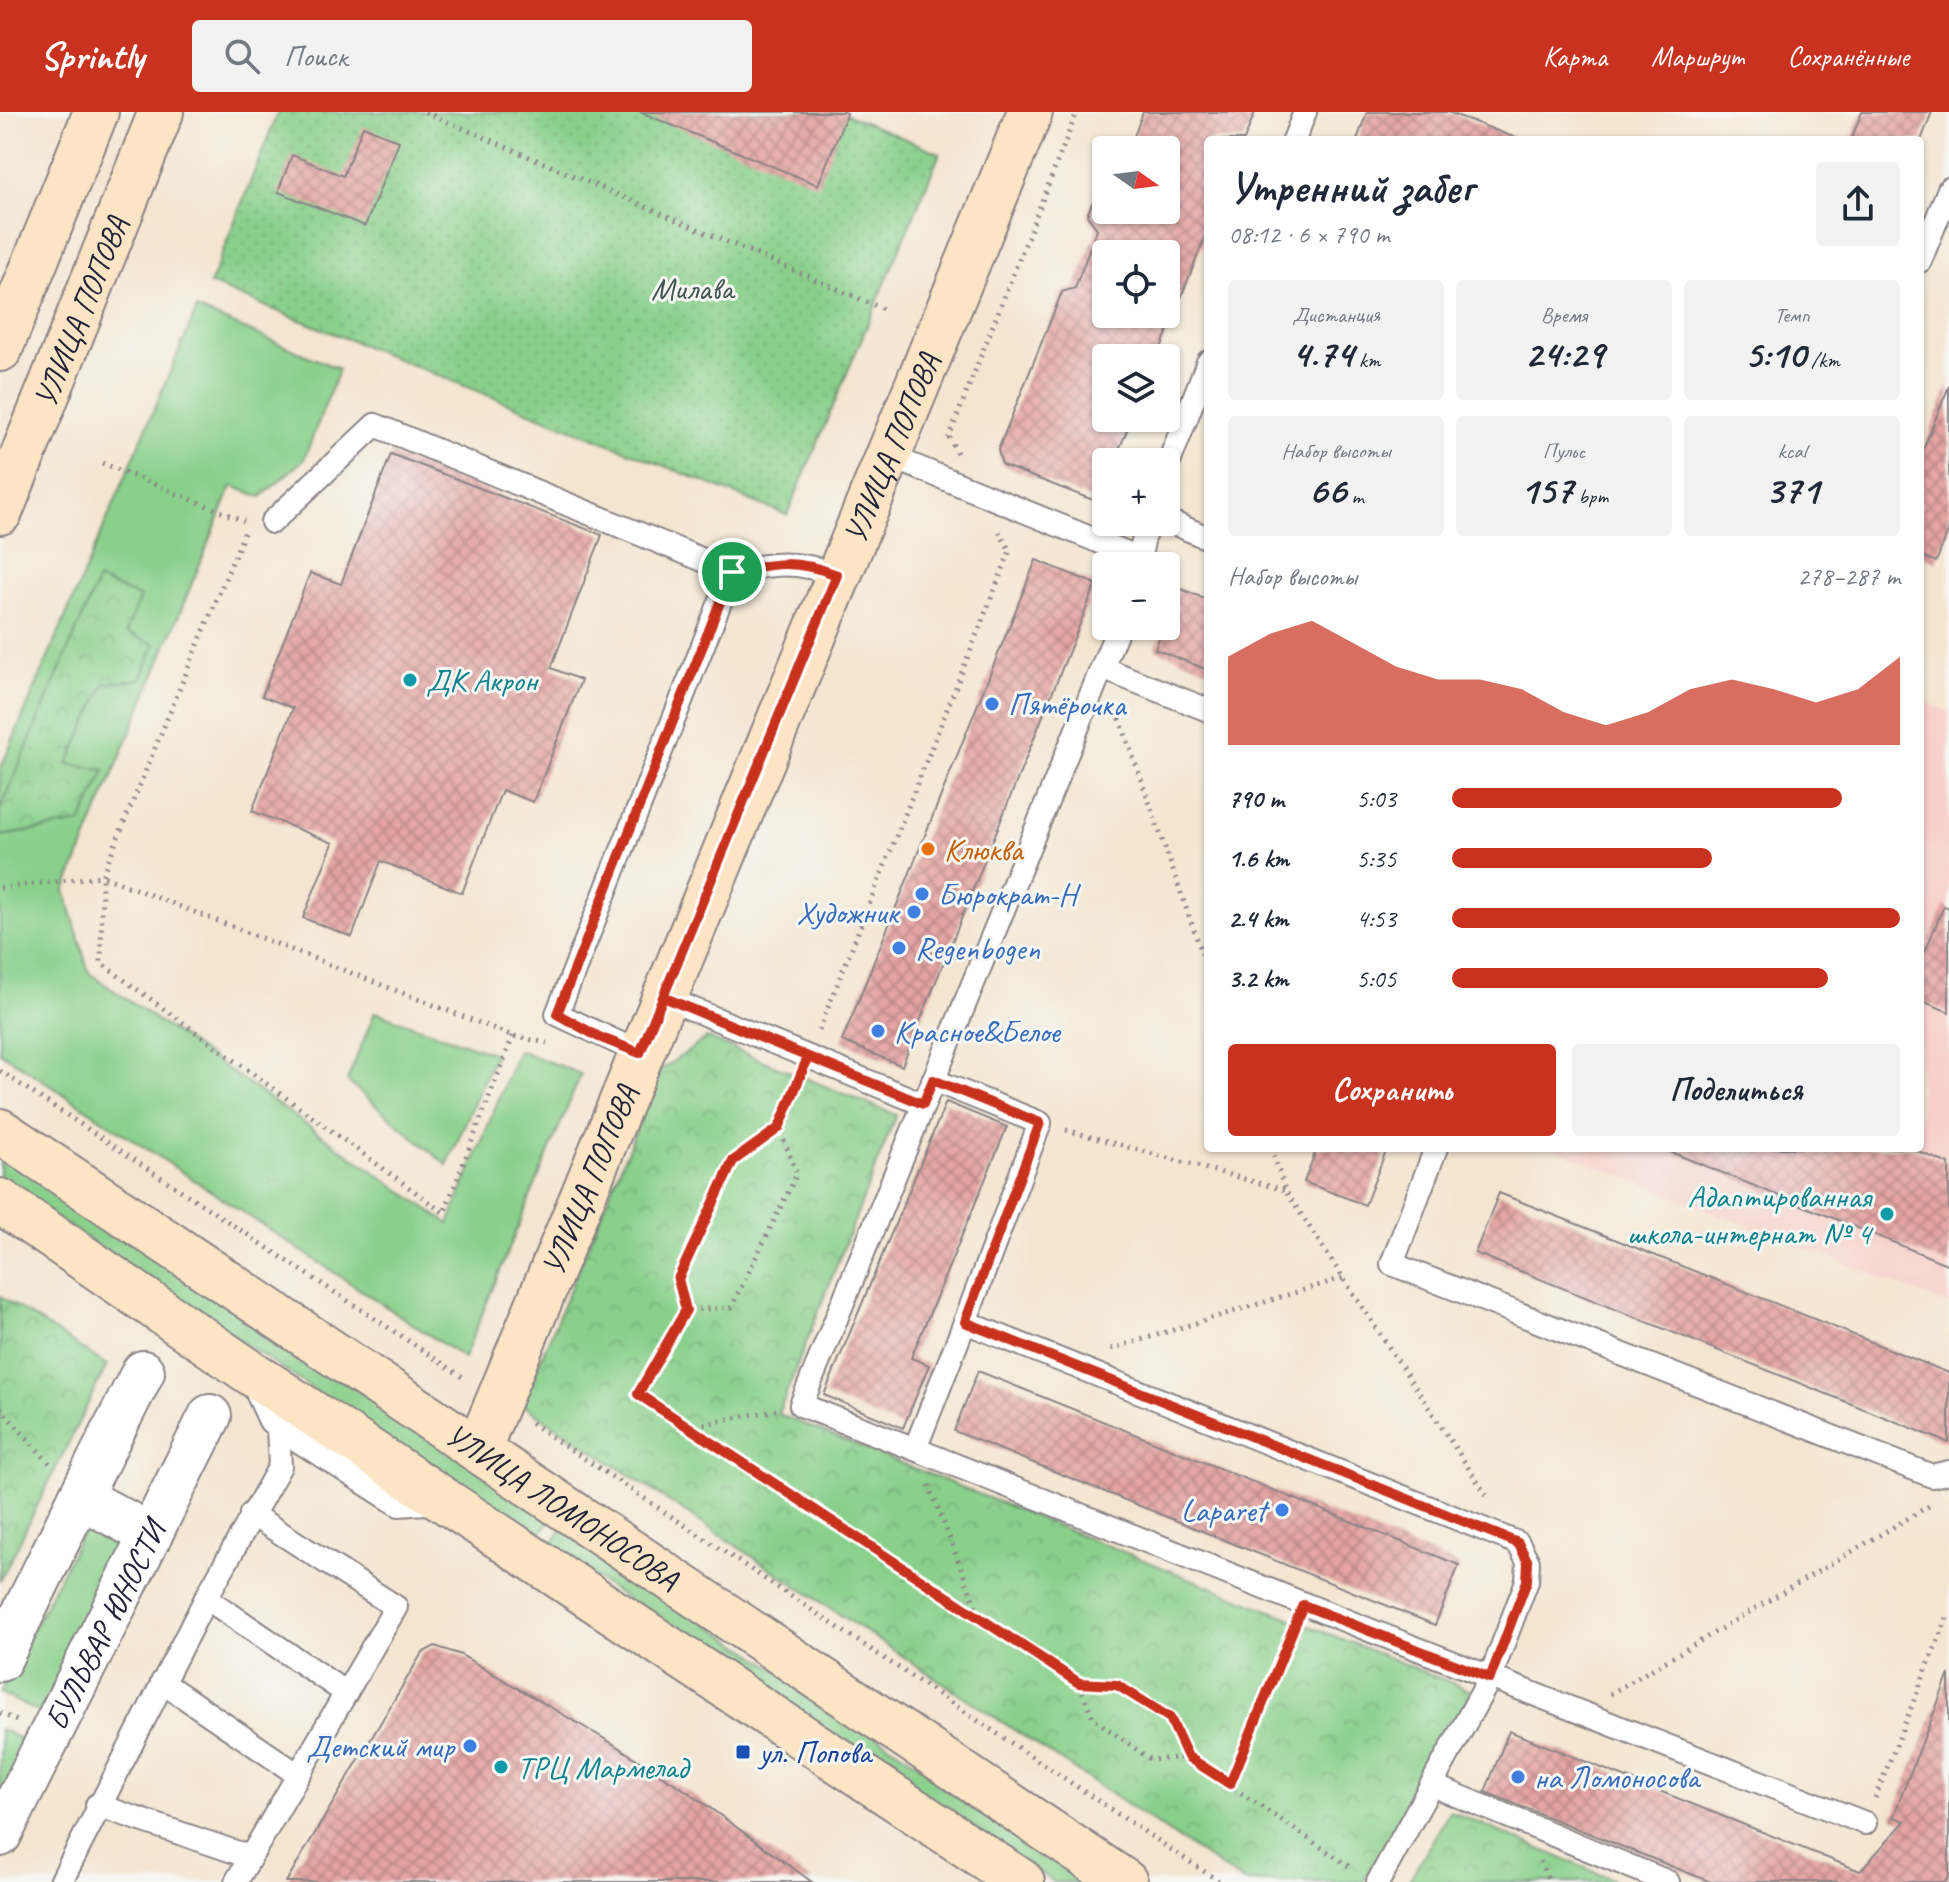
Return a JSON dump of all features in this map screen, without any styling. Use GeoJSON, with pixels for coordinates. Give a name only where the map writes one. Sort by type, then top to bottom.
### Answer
{"type":"FeatureCollection","features":[{"type":"Feature","properties":{"kind":"main road","name":"УЛИЦА ПОПОВА"},"geometry":{"type":"LineString","coordinates":[[0,349],[96,112]]}},
{"type":"Feature","properties":{"kind":"main road","name":"УЛИЦА ПОПОВА"},"geometry":{"type":"LineString","coordinates":[[0,512],[161,112]]}},
{"type":"Feature","properties":{"kind":"main road","name":"УЛИЦА ПОПОВА"},"geometry":{"type":"LineString","coordinates":[[478,1450],[1030,112]]}},
{"type":"Feature","properties":{"kind":"main road","name":"УЛИЦА ЛОМОНОСОВА"},"geometry":{"type":"LineString","coordinates":[[0,1131],[1125,1882]]}},
{"type":"Feature","properties":{"kind":"main road","name":"УЛИЦА ЛОМОНОСОВА"},"geometry":{"type":"LineString","coordinates":[[0,1201],[247,1370],[1022,1882]]}},
{"type":"Feature","properties":{"kind":"street"},"geometry":{"type":"LineString","coordinates":[[0,1660],[143,1372]]}},
{"type":"Feature","properties":{"kind":"street","name":"БУЛЬВАР ЮНОСТИ"},"geometry":{"type":"LineString","coordinates":[[0,1835],[210,1416]]}},
{"type":"Feature","properties":{"kind":"street"},"geometry":{"type":"LineString","coordinates":[[80,1497],[151,1535]]}},
{"type":"Feature","properties":{"kind":"lane"},"geometry":{"type":"LineString","coordinates":[[1296,136],[1305,112]]}},
{"type":"Feature","properties":{"kind":"lane"},"geometry":{"type":"LineString","coordinates":[[1924,251],[1949,189]]}},
{"type":"Feature","properties":{"kind":"lane"},"geometry":{"type":"LineString","coordinates":[[1175,448],[1204,372]]}},
{"type":"Feature","properties":{"kind":"lane"},"geometry":{"type":"LineString","coordinates":[[272,522],[375,425],[732,572],[780,562],[814,566],[837,575]]}},
{"type":"Feature","properties":{"kind":"lane"},"geometry":{"type":"LineString","coordinates":[[887,455],[1115,552]]}},
{"type":"Feature","properties":{"kind":"lane"},"geometry":{"type":"LineString","coordinates":[[1180,526],[1204,536]]}},
{"type":"Feature","properties":{"kind":"lane"},"geometry":{"type":"LineString","coordinates":[[640,1053],[599,1037],[557,1014],[732,572]]}},
{"type":"Feature","properties":{"kind":"lane"},"geometry":{"type":"LineString","coordinates":[[1113,640],[801,1405],[1303,1605],[1865,1823]]}},
{"type":"Feature","properties":{"kind":"lane"},"geometry":{"type":"LineString","coordinates":[[1102,668],[1204,708]]}},
{"type":"Feature","properties":{"kind":"lane"},"geometry":{"type":"LineString","coordinates":[[663,997],[923,1104]]}},
{"type":"Feature","properties":{"kind":"lane"},"geometry":{"type":"LineString","coordinates":[[915,1449],[1040,1123],[933,1080]]}},
{"type":"Feature","properties":{"kind":"lane"},"geometry":{"type":"LineString","coordinates":[[1434,1152],[1392,1264],[1932,1476],[1949,1472]]}},
{"type":"Feature","properties":{"kind":"lane"},"geometry":{"type":"LineString","coordinates":[[965,1322],[1518,1543],[1528,1562],[1527,1581],[1490,1678],[1434,1786],[1368,1878]]}},
{"type":"Feature","properties":{"kind":"lane"},"geometry":{"type":"LineString","coordinates":[[247,1370],[270,1421],[278,1428],[399,1505],[449,1501]]}},
{"type":"Feature","properties":{"kind":"lane"},"geometry":{"type":"LineString","coordinates":[[61,1882],[97,1805],[251,1514],[280,1466],[278,1428]]}},
{"type":"Feature","properties":{"kind":"lane"},"geometry":{"type":"LineString","coordinates":[[236,1882],[396,1607],[251,1514]]}},
{"type":"Feature","properties":{"kind":"lane"},"geometry":{"type":"LineString","coordinates":[[206,1598],[346,1693]]}},
{"type":"Feature","properties":{"kind":"lane"},"geometry":{"type":"LineString","coordinates":[[162,1682],[297,1774]]}},
{"type":"Feature","properties":{"kind":"lane"},"geometry":{"type":"LineString","coordinates":[[1434,1786],[1668,1882]]}},
{"type":"Feature","properties":{"kind":"lane"},"geometry":{"type":"LineString","coordinates":[[97,1805],[250,1857]]}},
{"type":"Feature","properties":{"kind":"path"},"geometry":{"type":"LineString","coordinates":[[425,112],[886,310]]}},
{"type":"Feature","properties":{"kind":"path"},"geometry":{"type":"LineString","coordinates":[[1077,112],[949,437],[975,491],[1010,551],[779,1128],[733,1161],[678,1279],[686,1310],[638,1394],[1079,1683],[1117,1685],[1170,1718],[1188,1757],[1368,1878]]}},
{"type":"Feature","properties":{"kind":"path"},"geometry":{"type":"LineString","coordinates":[[102,463],[248,523],[102,876],[101,963],[444,1213],[513,1036]]}},
{"type":"Feature","properties":{"kind":"path"},"geometry":{"type":"LineString","coordinates":[[1102,668],[1204,959]]}},
{"type":"Feature","properties":{"kind":"path"},"geometry":{"type":"LineString","coordinates":[[0,888],[102,876],[513,1036],[553,1045]]}},
{"type":"Feature","properties":{"kind":"path"},"geometry":{"type":"LineString","coordinates":[[0,1071],[468,1381]]}},
{"type":"Feature","properties":{"kind":"path"},"geometry":{"type":"LineString","coordinates":[[1040,1123],[1285,1190]]}},
{"type":"Feature","properties":{"kind":"path"},"geometry":{"type":"LineString","coordinates":[[686,1310],[731,1308],[797,1174],[779,1128]]}},
{"type":"Feature","properties":{"kind":"path"},"geometry":{"type":"LineString","coordinates":[[1272,1152],[1285,1190],[1518,1543]]}},
{"type":"Feature","properties":{"kind":"path"},"geometry":{"type":"LineString","coordinates":[[1068,1363],[1343,1278]]}},
{"type":"Feature","properties":{"kind":"path"},"geometry":{"type":"LineString","coordinates":[[688,1427],[801,1405]]}},
{"type":"Feature","properties":{"kind":"path"},"geometry":{"type":"LineString","coordinates":[[0,1408],[80,1497]]}},
{"type":"Feature","properties":{"kind":"path"},"geometry":{"type":"LineString","coordinates":[[519,1415],[1220,1882]]}},
{"type":"Feature","properties":{"kind":"path"},"geometry":{"type":"LineString","coordinates":[[915,1449],[980,1618]]}},
{"type":"Feature","properties":{"kind":"path"},"geometry":{"type":"LineString","coordinates":[[1578,1713],[1935,1502]]}},
{"type":"Feature","properties":{"kind":"path"},"geometry":{"type":"LineString","coordinates":[[1230,1784],[1303,1605]]}},
{"type":"Feature","properties":{"kind":"path"},"geometry":{"type":"LineString","coordinates":[[1865,1823],[1949,1613]]}},
{"type":"Feature","properties":{"kind":"path"},"geometry":{"type":"LineString","coordinates":[[1079,1683],[1093,1718],[1151,1760],[1188,1757]]}},
{"type":"Feature","properties":{"kind":"shaded area"},"geometry":{"type":"Polygon","coordinates":[[[1924,702],[1949,712],[1949,1305],[1561,1152],[1924,1152],[1924,702]]]}},
{"type":"Feature","properties":{"kind":"green space","name":"Милава"},"geometry":{"type":"Polygon","coordinates":[[[278,112],[840,112],[940,153],[787,515],[210,284],[278,112]]]}},
{"type":"Feature","properties":{"kind":"green space"},"geometry":{"type":"Polygon","coordinates":[[[197,309],[339,369],[304,459],[261,497],[232,486],[65,891],[89,973],[449,1224],[518,1050],[581,1074],[464,1358],[0,1052],[0,770],[197,309]]]}},
{"type":"Feature","properties":{"kind":"green space"},"geometry":{"type":"Polygon","coordinates":[[[98,580],[140,597],[126,633],[155,644],[141,679],[105,684],[68,764],[105,770],[81,823],[0,836],[0,810],[98,580]]]}},
{"type":"Feature","properties":{"kind":"green space"},"geometry":{"type":"Polygon","coordinates":[[[375,1012],[495,1054],[447,1165],[347,1081],[375,1012]]]}},
{"type":"Feature","properties":{"kind":"green space"},"geometry":{"type":"Polygon","coordinates":[[[707,1038],[896,1115],[778,1414],[1472,1691],[1363,1882],[1244,1882],[522,1404],[661,1070],[707,1038]]]}},
{"type":"Feature","properties":{"kind":"green space"},"geometry":{"type":"Polygon","coordinates":[[[0,1153],[551,1519],[537,1539],[0,1180],[0,1153]]]}},
{"type":"Feature","properties":{"kind":"green space"},"geometry":{"type":"Polygon","coordinates":[[[0,1296],[107,1365],[0,1581],[0,1296]]]}},
{"type":"Feature","properties":{"kind":"green space"},"geometry":{"type":"Polygon","coordinates":[[[563,1527],[1095,1882],[1054,1882],[550,1548],[563,1527]]]}},
{"type":"Feature","properties":{"kind":"green space"},"geometry":{"type":"Polygon","coordinates":[[[84,1529],[126,1550],[44,1715],[0,1693],[84,1529]]]}},
{"type":"Feature","properties":{"kind":"green space"},"geometry":{"type":"Polygon","coordinates":[[[0,1729],[31,1744],[0,1804],[0,1729]]]}},
{"type":"Feature","properties":{"kind":"green space"},"geometry":{"type":"Polygon","coordinates":[[[1450,1811],[1618,1882],[1408,1882],[1450,1811]]]}},
{"type":"Feature","properties":{"kind":"building"},"geometry":{"type":"Polygon","coordinates":[[[640,112],[844,112],[847,113],[818,185],[640,112]]]}},
{"type":"Feature","properties":{"kind":"building"},"geometry":{"type":"Polygon","coordinates":[[[1143,112],[1255,112],[1246,136],[1204,136],[1204,239],[1180,300],[1180,240],[1093,240],[1097,229],[1093,224],[1180,224],[1180,136],[1134,136],[1143,112]]]}},
{"type":"Feature","properties":{"kind":"building"},"geometry":{"type":"Polygon","coordinates":[[[1367,112],[1448,112],[1511,136],[1358,136],[1367,112]]]}},
{"type":"Feature","properties":{"kind":"building"},"geometry":{"type":"Polygon","coordinates":[[[1862,112],[1932,112],[1923,136],[1853,136],[1862,112]]]}},
{"type":"Feature","properties":{"kind":"building"},"geometry":{"type":"Polygon","coordinates":[[[363,126],[399,141],[365,226],[278,192],[292,155],[343,176],[363,126]]]}},
{"type":"Feature","properties":{"kind":"building"},"geometry":{"type":"Polygon","coordinates":[[[1092,203],[1092,222],[1087,215],[1092,203]]]}},
{"type":"Feature","properties":{"kind":"building"},"geometry":{"type":"Polygon","coordinates":[[[1092,242],[1092,328],[1169,328],[1163,344],[1092,344],[1092,432],[1126,432],[1120,448],[1092,448],[1092,500],[1002,465],[998,450],[1062,292],[1075,288],[1092,242]]]}},
{"type":"Feature","properties":{"kind":"building"},"geometry":{"type":"Polygon","coordinates":[[[1949,386],[1949,529],[1936,562],[1924,557],[1924,447],[1949,386]]]}},
{"type":"Feature","properties":{"kind":"building"},"geometry":{"type":"Polygon","coordinates":[[[391,454],[602,535],[551,668],[581,680],[533,802],[502,790],[462,893],[381,861],[352,937],[303,918],[333,843],[252,811],[293,708],[262,696],[310,573],[341,584],[391,454]]]}},
{"type":"Feature","properties":{"kind":"building"},"geometry":{"type":"Polygon","coordinates":[[[1036,560],[1092,582],[1092,594],[902,1066],[842,1041],[1036,560]]]}},
{"type":"Feature","properties":{"kind":"building"},"geometry":{"type":"Polygon","coordinates":[[[1180,588],[1204,598],[1204,668],[1155,649],[1159,640],[1180,640],[1180,588]]]}},
{"type":"Feature","properties":{"kind":"building"},"geometry":{"type":"Polygon","coordinates":[[[1944,906],[1949,908],[1949,1012],[1924,1002],[1924,954],[1944,906]]]}},
{"type":"Feature","properties":{"kind":"building"},"geometry":{"type":"Polygon","coordinates":[[[946,1102],[1007,1127],[911,1358],[929,1365],[903,1428],[824,1395],[946,1102]]]}},
{"type":"Feature","properties":{"kind":"building"},"geometry":{"type":"Polygon","coordinates":[[[1315,1152],[1385,1152],[1365,1205],[1304,1182],[1315,1152]]]}},
{"type":"Feature","properties":{"kind":"building","name":"Адаптированная школа-интернат № 4"},"geometry":{"type":"Polygon","coordinates":[[[1671,1152],[1920,1152],[1949,1164],[1949,1265],[1671,1152]]]}},
{"type":"Feature","properties":{"kind":"building"},"geometry":{"type":"Polygon","coordinates":[[[1499,1193],[1949,1373],[1949,1443],[1475,1253],[1499,1193]]]}},
{"type":"Feature","properties":{"kind":"building"},"geometry":{"type":"Polygon","coordinates":[[[978,1371],[1459,1565],[1435,1625],[954,1431],[978,1371]]]}},
{"type":"Feature","properties":{"kind":"building","name":"ТРЦ Мармелад"},"geometry":{"type":"Polygon","coordinates":[[[435,1646],[461,1655],[610,1742],[688,1792],[812,1882],[286,1882],[422,1653],[435,1646]]]}},
{"type":"Feature","properties":{"kind":"building"},"geometry":{"type":"Polygon","coordinates":[[[1949,1674],[1949,1876],[1945,1882],[1711,1882],[1485,1792],[1509,1731],[1860,1871],[1905,1821],[1893,1817],[1949,1674]]]}},
{"type":"Feature","properties":{"kind":"place","name":"ДК Акрон"},"geometry":{"type":"Point","coordinates":[410,680]}},
{"type":"Feature","properties":{"kind":"place","name":"Пятёрочка"},"geometry":{"type":"Point","coordinates":[992,704]}},
{"type":"Feature","properties":{"kind":"place","name":"Клюква"},"geometry":{"type":"Point","coordinates":[928,849]}},
{"type":"Feature","properties":{"kind":"place","name":"Бюрократ-Н"},"geometry":{"type":"Point","coordinates":[922,894]}},
{"type":"Feature","properties":{"kind":"place","name":"Художник"},"geometry":{"type":"Point","coordinates":[914,912]}},
{"type":"Feature","properties":{"kind":"place","name":"Regenbogen"},"geometry":{"type":"Point","coordinates":[899,948]}},
{"type":"Feature","properties":{"kind":"place","name":"Красное&Белое"},"geometry":{"type":"Point","coordinates":[878,1031]}},
{"type":"Feature","properties":{"kind":"place","name":"Адаптированная школа-интернат № 4"},"geometry":{"type":"Point","coordinates":[1887,1214]}},
{"type":"Feature","properties":{"kind":"place","name":"Laparet"},"geometry":{"type":"Point","coordinates":[1282,1510]}},
{"type":"Feature","properties":{"kind":"place","name":"Детский мир"},"geometry":{"type":"Point","coordinates":[470,1746]}},
{"type":"Feature","properties":{"kind":"place","name":"ул. Попова"},"geometry":{"type":"Point","coordinates":[743,1752]}},
{"type":"Feature","properties":{"kind":"place","name":"ТРЦ Мармелад"},"geometry":{"type":"Point","coordinates":[501,1767]}},
{"type":"Feature","properties":{"kind":"place","name":"на Ломоносова"},"geometry":{"type":"Point","coordinates":[1518,1777]}},
{"type":"Feature","properties":{"kind":"route"},"geometry":{"type":"LineString","coordinates":[[732,572],[557,1014],[599,1037],[640,1053],[663,997],[923,1104],[933,1080],[1040,1123],[965,1322],[1518,1543],[1528,1562],[1527,1581],[1490,1678],[1303,1605],[1230,1784],[1188,1757],[1170,1718],[1117,1685],[1079,1683],[638,1394],[686,1310],[678,1279],[733,1161],[779,1128],[808,1057],[663,997],[837,575],[814,566],[780,562],[732,572]]}}]}
